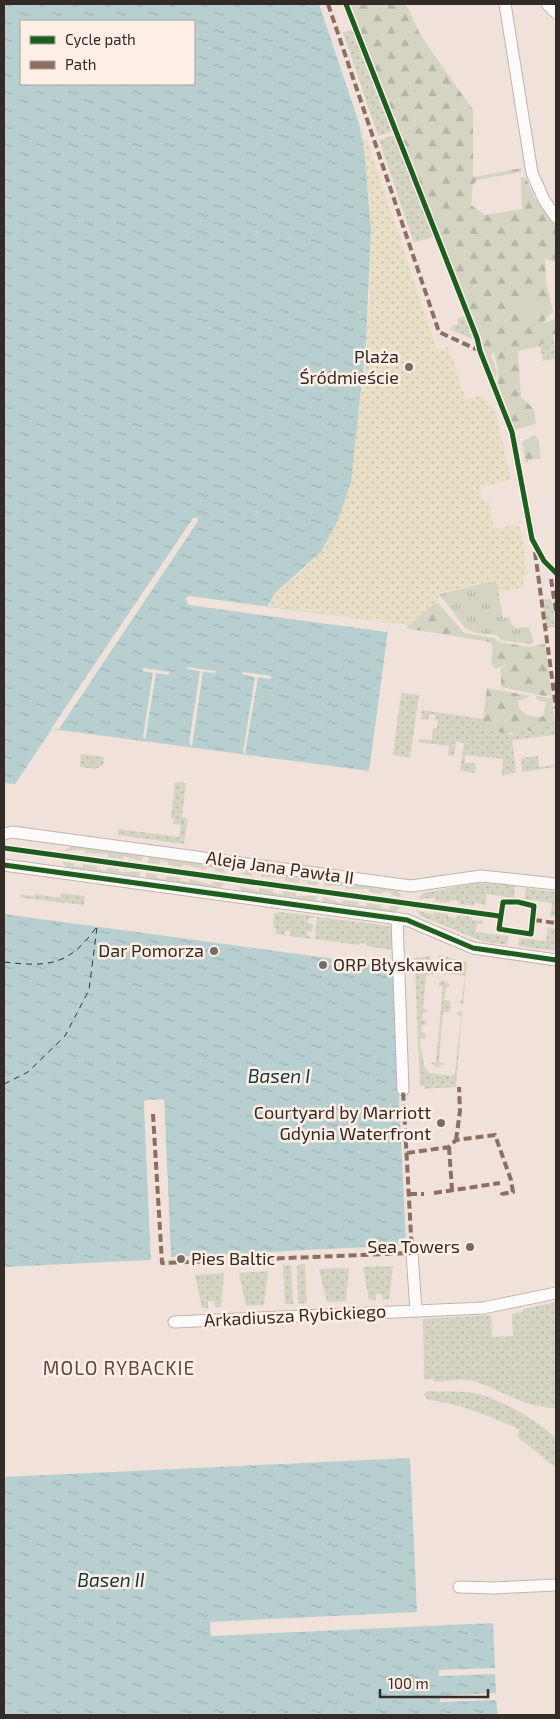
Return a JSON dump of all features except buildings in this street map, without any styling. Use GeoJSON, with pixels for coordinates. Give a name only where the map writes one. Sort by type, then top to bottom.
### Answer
{"type":"FeatureCollection","features":[{"type":"Feature","properties":{"kind":"street"},"geometry":{"type":"LineString","coordinates":[[505,4],[532,173],[544,200],[556,217]]}},
{"type":"Feature","properties":{"kind":"street"},"geometry":{"type":"LineString","coordinates":[[547,4],[556,13]]}},
{"type":"Feature","properties":{"kind":"street","name":"Aleja Jana Pawła II"},"geometry":{"type":"LineString","coordinates":[[4,834],[12,832],[411,886],[481,876],[556,884]]}},
{"type":"Feature","properties":{"kind":"street","name":"Aleja Jana Pawła II"},"geometry":{"type":"LineString","coordinates":[[4,865],[397,918],[473,948],[556,960]]}},
{"type":"Feature","properties":{"kind":"street"},"geometry":{"type":"LineString","coordinates":[[397,918],[403,1090]]}},
{"type":"Feature","properties":{"kind":"street"},"geometry":{"type":"LineString","coordinates":[[412,1253],[416,1311]]}},
{"type":"Feature","properties":{"kind":"street","name":"Arkadiusza Rybickiego"},"geometry":{"type":"LineString","coordinates":[[174,1322],[491,1307],[556,1293]]}},
{"type":"Feature","properties":{"kind":"street"},"geometry":{"type":"LineString","coordinates":[[459,1587],[556,1585]]}},
{"type":"Feature","properties":{"kind":"green space"},"geometry":{"type":"Polygon","coordinates":[[[350,4],[406,4],[421,36],[473,110],[473,177],[522,168],[521,172],[477,180],[473,185],[471,205],[485,215],[522,209],[521,177],[526,178],[534,197],[556,224],[556,263],[545,258],[546,282],[553,312],[546,318],[544,323],[556,319],[556,334],[545,339],[540,346],[518,351],[521,396],[534,410],[536,424],[514,430],[498,384],[498,371],[494,352],[491,355],[497,372],[496,381],[350,4]]]}},
{"type":"Feature","properties":{"kind":"green space"},"geometry":{"type":"Polygon","coordinates":[[[353,29],[392,131],[378,136],[343,32],[353,29]]]}},
{"type":"Feature","properties":{"kind":"green space"},"geometry":{"type":"Polygon","coordinates":[[[394,135],[434,236],[414,243],[379,140],[394,135]]]}},
{"type":"Feature","properties":{"kind":"green space"},"geometry":{"type":"Polygon","coordinates":[[[513,296],[544,298],[543,312],[512,310],[513,296]]]}},
{"type":"Feature","properties":{"kind":"green space"},"geometry":{"type":"Polygon","coordinates":[[[466,316],[474,337],[472,339],[451,330],[453,325],[458,325],[457,319],[466,316]]]}},
{"type":"Feature","properties":{"kind":"green space"},"geometry":{"type":"Polygon","coordinates":[[[553,335],[556,359],[543,361],[540,346],[545,339],[553,335]]]}},
{"type":"Feature","properties":{"kind":"green space"},"geometry":{"type":"Polygon","coordinates":[[[534,435],[538,438],[541,459],[531,459],[532,461],[529,460],[526,464],[522,442],[534,435]]]}},
{"type":"Feature","properties":{"kind":"green space"},"geometry":{"type":"Polygon","coordinates":[[[496,581],[503,618],[509,617],[511,624],[517,628],[529,627],[534,642],[529,644],[501,640],[496,635],[477,633],[466,629],[439,594],[496,581]]]}},
{"type":"Feature","properties":{"kind":"green space"},"geometry":{"type":"Polygon","coordinates":[[[542,599],[551,599],[556,627],[546,628],[542,599]]]}},
{"type":"Feature","properties":{"kind":"green space"},"geometry":{"type":"Polygon","coordinates":[[[437,602],[464,633],[494,638],[498,642],[529,647],[545,644],[555,722],[545,723],[543,732],[535,734],[525,729],[514,736],[513,733],[484,728],[470,717],[483,719],[487,688],[531,696],[518,701],[518,707],[528,716],[543,717],[546,702],[537,700],[536,696],[551,698],[551,695],[545,696],[501,687],[501,668],[510,663],[495,669],[491,663],[493,647],[490,642],[405,628],[437,602]]]}},
{"type":"Feature","properties":{"kind":"green space"},"geometry":{"type":"Polygon","coordinates":[[[401,693],[419,695],[410,758],[393,755],[401,693]]]}},
{"type":"Feature","properties":{"kind":"green space"},"geometry":{"type":"Polygon","coordinates":[[[422,710],[470,717],[474,722],[516,736],[521,729],[525,729],[530,733],[544,723],[555,722],[556,735],[512,740],[516,772],[502,776],[503,759],[465,755],[465,763],[476,763],[475,773],[460,771],[464,743],[456,742],[454,756],[448,755],[449,746],[418,742],[418,739],[432,740],[433,728],[437,728],[438,721],[435,720],[435,715],[429,714],[428,720],[421,719],[422,710]]]}},
{"type":"Feature","properties":{"kind":"green space"},"geometry":{"type":"Polygon","coordinates":[[[81,754],[104,757],[103,765],[96,769],[80,767],[81,754]]]}},
{"type":"Feature","properties":{"kind":"green space"},"geometry":{"type":"Polygon","coordinates":[[[538,756],[539,767],[556,765],[556,767],[522,772],[521,758],[538,756]]]}},
{"type":"Feature","properties":{"kind":"green space"},"geometry":{"type":"Polygon","coordinates":[[[175,782],[186,783],[182,817],[188,819],[184,844],[118,835],[118,829],[179,837],[181,825],[173,824],[174,818],[171,818],[175,782]]]}},
{"type":"Feature","properties":{"kind":"green space"},"geometry":{"type":"Polygon","coordinates":[[[72,845],[143,855],[142,861],[123,856],[122,859],[108,857],[108,854],[85,853],[85,850],[64,851],[72,845]]]}},
{"type":"Feature","properties":{"kind":"green space"},"geometry":{"type":"Polygon","coordinates":[[[149,855],[220,865],[226,873],[215,871],[215,868],[207,867],[206,870],[183,864],[182,867],[168,865],[168,862],[160,861],[159,864],[148,863],[149,855]]]}},
{"type":"Feature","properties":{"kind":"green space"},"geometry":{"type":"Polygon","coordinates":[[[62,862],[74,863],[74,866],[83,867],[83,864],[97,866],[97,869],[106,871],[107,868],[119,869],[119,872],[140,872],[139,878],[68,869],[62,862]]]}},
{"type":"Feature","properties":{"kind":"green space"},"geometry":{"type":"Polygon","coordinates":[[[248,869],[319,879],[318,885],[307,884],[307,881],[299,880],[299,883],[285,881],[285,878],[261,877],[261,874],[252,873],[252,876],[240,874],[248,869]]]}},
{"type":"Feature","properties":{"kind":"green space"},"geometry":{"type":"Polygon","coordinates":[[[146,873],[157,874],[157,878],[166,879],[166,876],[181,878],[181,881],[189,882],[190,879],[212,885],[213,882],[224,883],[220,888],[213,888],[146,879],[146,873]]]}},
{"type":"Feature","properties":{"kind":"green space"},"geometry":{"type":"Polygon","coordinates":[[[325,879],[396,889],[402,897],[391,895],[391,892],[383,891],[382,894],[369,892],[369,889],[345,889],[345,886],[324,886],[325,879]]]}},
{"type":"Feature","properties":{"kind":"green space"},"geometry":{"type":"Polygon","coordinates":[[[477,883],[515,886],[514,898],[487,894],[485,908],[483,904],[474,903],[474,906],[459,904],[459,901],[450,900],[449,903],[435,901],[435,898],[418,899],[423,893],[477,883]]]}},
{"type":"Feature","properties":{"kind":"green space"},"geometry":{"type":"Polygon","coordinates":[[[238,886],[259,891],[259,888],[273,890],[273,893],[283,894],[283,891],[296,893],[296,896],[317,896],[316,903],[242,892],[238,886]]]}},
{"type":"Feature","properties":{"kind":"green space"},"geometry":{"type":"Polygon","coordinates":[[[526,888],[556,892],[556,916],[550,917],[552,903],[524,899],[526,888]]]}},
{"type":"Feature","properties":{"kind":"green space"},"geometry":{"type":"Polygon","coordinates":[[[61,893],[85,896],[84,905],[22,898],[20,896],[20,894],[34,896],[35,894],[60,898],[61,893]]]}},
{"type":"Feature","properties":{"kind":"green space"},"geometry":{"type":"Polygon","coordinates":[[[323,897],[342,903],[343,900],[358,902],[358,905],[366,906],[367,903],[381,905],[381,908],[389,909],[390,906],[401,907],[394,913],[322,904],[323,897]]]}},
{"type":"Feature","properties":{"kind":"green space"},"geometry":{"type":"Polygon","coordinates":[[[416,910],[433,915],[434,912],[448,914],[448,917],[457,918],[458,915],[472,917],[472,920],[481,921],[483,918],[482,924],[477,924],[476,932],[508,936],[507,945],[481,941],[421,916],[416,910]]]}},
{"type":"Feature","properties":{"kind":"green space"},"geometry":{"type":"Polygon","coordinates":[[[280,912],[314,916],[314,918],[309,918],[308,923],[313,924],[312,932],[307,931],[307,936],[311,936],[311,939],[289,936],[290,931],[285,931],[285,935],[272,933],[276,932],[276,928],[273,928],[274,914],[280,912]]]}},
{"type":"Feature","properties":{"kind":"green space"},"geometry":{"type":"Polygon","coordinates":[[[317,917],[392,926],[392,950],[366,946],[366,944],[360,943],[359,945],[314,939],[317,934],[315,934],[317,917]]]}},
{"type":"Feature","properties":{"kind":"green space"},"geometry":{"type":"Polygon","coordinates":[[[548,927],[556,929],[556,951],[518,946],[519,938],[546,941],[548,927]]]}},
{"type":"Feature","properties":{"kind":"green space"},"geometry":{"type":"Polygon","coordinates":[[[438,955],[467,962],[463,1005],[458,1001],[462,1000],[465,976],[443,973],[439,966],[438,955]]]}},
{"type":"Feature","properties":{"kind":"green space"},"geometry":{"type":"Polygon","coordinates":[[[428,956],[431,958],[435,973],[426,976],[423,1008],[428,1010],[423,1012],[422,1020],[426,1020],[427,1025],[422,1025],[421,1032],[426,1034],[425,1039],[420,1038],[424,1066],[429,1073],[452,1076],[455,1073],[461,1017],[456,1014],[462,1011],[456,1087],[424,1089],[424,1086],[420,1086],[415,970],[417,966],[416,963],[403,963],[403,960],[428,956]]]}},
{"type":"Feature","properties":{"kind":"green space"},"geometry":{"type":"Polygon","coordinates":[[[445,981],[451,986],[446,987],[444,1000],[450,1001],[451,1007],[449,1012],[443,1012],[439,1062],[444,1064],[437,1067],[430,1063],[436,1062],[443,987],[438,985],[440,982],[445,981]]]}},
{"type":"Feature","properties":{"kind":"green space"},"geometry":{"type":"Polygon","coordinates":[[[305,1264],[307,1303],[298,1304],[297,1265],[305,1264]]]}},
{"type":"Feature","properties":{"kind":"green space"},"geometry":{"type":"Polygon","coordinates":[[[283,1265],[291,1265],[293,1304],[285,1304],[283,1265]]]}},
{"type":"Feature","properties":{"kind":"green space"},"geometry":{"type":"Polygon","coordinates":[[[393,1266],[389,1299],[383,1300],[382,1294],[376,1294],[376,1300],[369,1300],[363,1267],[393,1266]]]}},
{"type":"Feature","properties":{"kind":"green space"},"geometry":{"type":"Polygon","coordinates":[[[349,1268],[346,1301],[327,1302],[319,1269],[349,1268]]]}},
{"type":"Feature","properties":{"kind":"green space"},"geometry":{"type":"Polygon","coordinates":[[[268,1271],[264,1305],[246,1306],[239,1273],[268,1271]]]}},
{"type":"Feature","properties":{"kind":"green space"},"geometry":{"type":"Polygon","coordinates":[[[224,1273],[221,1307],[215,1307],[214,1301],[208,1301],[208,1308],[202,1308],[195,1275],[224,1273]]]}},
{"type":"Feature","properties":{"kind":"green space"},"geometry":{"type":"Polygon","coordinates":[[[556,1302],[556,1408],[524,1402],[470,1380],[435,1382],[433,1379],[424,1379],[423,1319],[491,1315],[492,1337],[513,1336],[512,1314],[522,1312],[524,1309],[556,1302]]]}},
{"type":"Feature","properties":{"kind":"green space"},"geometry":{"type":"Polygon","coordinates":[[[427,1391],[477,1394],[502,1403],[526,1416],[556,1438],[556,1468],[518,1437],[519,1429],[463,1407],[428,1400],[424,1394],[427,1391]]]}},
{"type":"Feature","properties":{"kind":"sand","name":"Plaża Śródmieście"},"geometry":{"type":"Polygon","coordinates":[[[358,120],[365,140],[367,140],[437,350],[448,347],[466,400],[481,395],[495,409],[511,480],[479,487],[482,501],[489,500],[494,529],[515,525],[520,527],[528,575],[523,576],[523,588],[498,592],[496,582],[440,592],[437,602],[408,625],[267,606],[275,594],[307,567],[321,550],[338,520],[346,498],[361,393],[370,276],[369,197],[365,158],[358,120]]]}},
{"type":"Feature","properties":{"kind":"water"},"geometry":{"type":"Polygon","coordinates":[[[4,4],[319,4],[358,120],[364,148],[371,230],[366,342],[351,482],[339,518],[321,552],[275,593],[267,606],[389,623],[369,771],[52,729],[15,784],[4,783],[4,4]]]}},
{"type":"Feature","properties":{"kind":"water","name":"Basen I"},"geometry":{"type":"Polygon","coordinates":[[[4,914],[393,967],[406,1245],[171,1257],[164,1100],[146,1100],[144,1102],[151,1260],[4,1267],[4,914]]]}},
{"type":"Feature","properties":{"kind":"water","name":"Basen II"},"geometry":{"type":"Polygon","coordinates":[[[410,1458],[417,1612],[210,1622],[211,1636],[493,1623],[495,1668],[439,1670],[439,1676],[495,1674],[496,1693],[440,1696],[440,1702],[496,1700],[498,1715],[4,1715],[4,1477],[410,1458]]]}},
{"type":"Feature","properties":{"kind":"pier"},"geometry":{"type":"Polygon","coordinates":[[[197,517],[198,521],[59,729],[51,729],[193,518],[197,517]]]}},
{"type":"Feature","properties":{"kind":"pier"},"geometry":{"type":"Polygon","coordinates":[[[189,596],[389,623],[387,632],[188,605],[186,598],[189,596]]]}},
{"type":"Feature","properties":{"kind":"pier"},"geometry":{"type":"Polygon","coordinates":[[[187,667],[216,671],[215,673],[203,672],[192,746],[189,743],[200,671],[187,669],[187,667]]]}},
{"type":"Feature","properties":{"kind":"pier"},"geometry":{"type":"Polygon","coordinates":[[[143,668],[169,672],[169,675],[156,673],[145,740],[143,737],[153,673],[143,671],[143,668]]]}},
{"type":"Feature","properties":{"kind":"pier"},"geometry":{"type":"Polygon","coordinates":[[[243,672],[271,676],[271,679],[258,677],[245,754],[243,753],[255,677],[242,674],[243,672]]]}},
{"type":"Feature","properties":{"kind":"pier"},"geometry":{"type":"Polygon","coordinates":[[[164,1100],[171,1259],[169,1257],[160,1101],[147,1102],[154,1260],[151,1260],[144,1101],[164,1100]]]}},
{"type":"Feature","properties":{"kind":"ferry route"},"geometry":{"type":"LineString","coordinates":[[4,1084],[28,1072],[65,1036],[89,990],[97,927]]}},
{"type":"Feature","properties":{"kind":"ferry route"},"geometry":{"type":"LineString","coordinates":[[4,962],[33,964],[56,961],[76,950],[96,928]]}},
{"type":"Feature","properties":{"kind":"marked path"},"geometry":{"type":"LineString","coordinates":[[328,4],[439,332],[480,351]]}},
{"type":"Feature","properties":{"kind":"marked path"},"geometry":{"type":"LineString","coordinates":[[535,552],[556,708]]}},
{"type":"Feature","properties":{"kind":"marked path"},"geometry":{"type":"LineString","coordinates":[[551,579],[556,611]]}},
{"type":"Feature","properties":{"kind":"marked path"},"geometry":{"type":"LineString","coordinates":[[534,920],[556,923]]}},
{"type":"Feature","properties":{"kind":"marked path"},"geometry":{"type":"LineString","coordinates":[[456,1140],[460,1111],[459,1087]]}},
{"type":"Feature","properties":{"kind":"marked path"},"geometry":{"type":"LineString","coordinates":[[153,1114],[162,1263],[412,1253],[403,1090]]}},
{"type":"Feature","properties":{"kind":"marked path"},"geometry":{"type":"LineString","coordinates":[[407,1153],[449,1147],[456,1140],[495,1135],[511,1180],[513,1192],[502,1194],[502,1198]]}},
{"type":"Feature","properties":{"kind":"marked path"},"geometry":{"type":"LineString","coordinates":[[449,1147],[452,1190]]}},
{"type":"Feature","properties":{"kind":"marked path"},"geometry":{"type":"LineString","coordinates":[[434,1193],[500,1183]]}},
{"type":"Feature","properties":{"kind":"marked path"},"geometry":{"type":"LineString","coordinates":[[409,1194],[424,1194]]}},
{"type":"Feature","properties":{"kind":"cycle path"},"geometry":{"type":"LineString","coordinates":[[346,4],[512,432],[532,539],[544,561],[556,573]]}},
{"type":"Feature","properties":{"kind":"cycle path"},"geometry":{"type":"LineString","coordinates":[[4,848],[499,916]]}},
{"type":"Feature","properties":{"kind":"cycle path"},"geometry":{"type":"LineString","coordinates":[[4,865],[407,920],[473,948],[556,960]]}},
{"type":"Feature","properties":{"kind":"cycle path"},"geometry":{"type":"LineString","coordinates":[[503,902],[518,902],[534,906],[531,934],[499,929],[503,902]]}},
{"type":"Feature","properties":{"kind":"place","name":"Plaża Śródmieście"},"geometry":{"type":"Point","coordinates":[409,367]}},
{"type":"Feature","properties":{"kind":"place","name":"Dar Pomorza"},"geometry":{"type":"Point","coordinates":[214,951]}},
{"type":"Feature","properties":{"kind":"place","name":"ORP Błyskawica"},"geometry":{"type":"Point","coordinates":[323,965]}},
{"type":"Feature","properties":{"kind":"place","name":"Courtyard by Marriott Gdynia Waterfront"},"geometry":{"type":"Point","coordinates":[441,1123]}},
{"type":"Feature","properties":{"kind":"place","name":"Sea Towers"},"geometry":{"type":"Point","coordinates":[470,1247]}},
{"type":"Feature","properties":{"kind":"place","name":"Pies Baltic"},"geometry":{"type":"Point","coordinates":[181,1259]}},
{"type":"Feature","properties":{"kind":"district","name":"MOLO RYBACKIE"},"geometry":{"type":"Point","coordinates":[119,1368]}}]}
